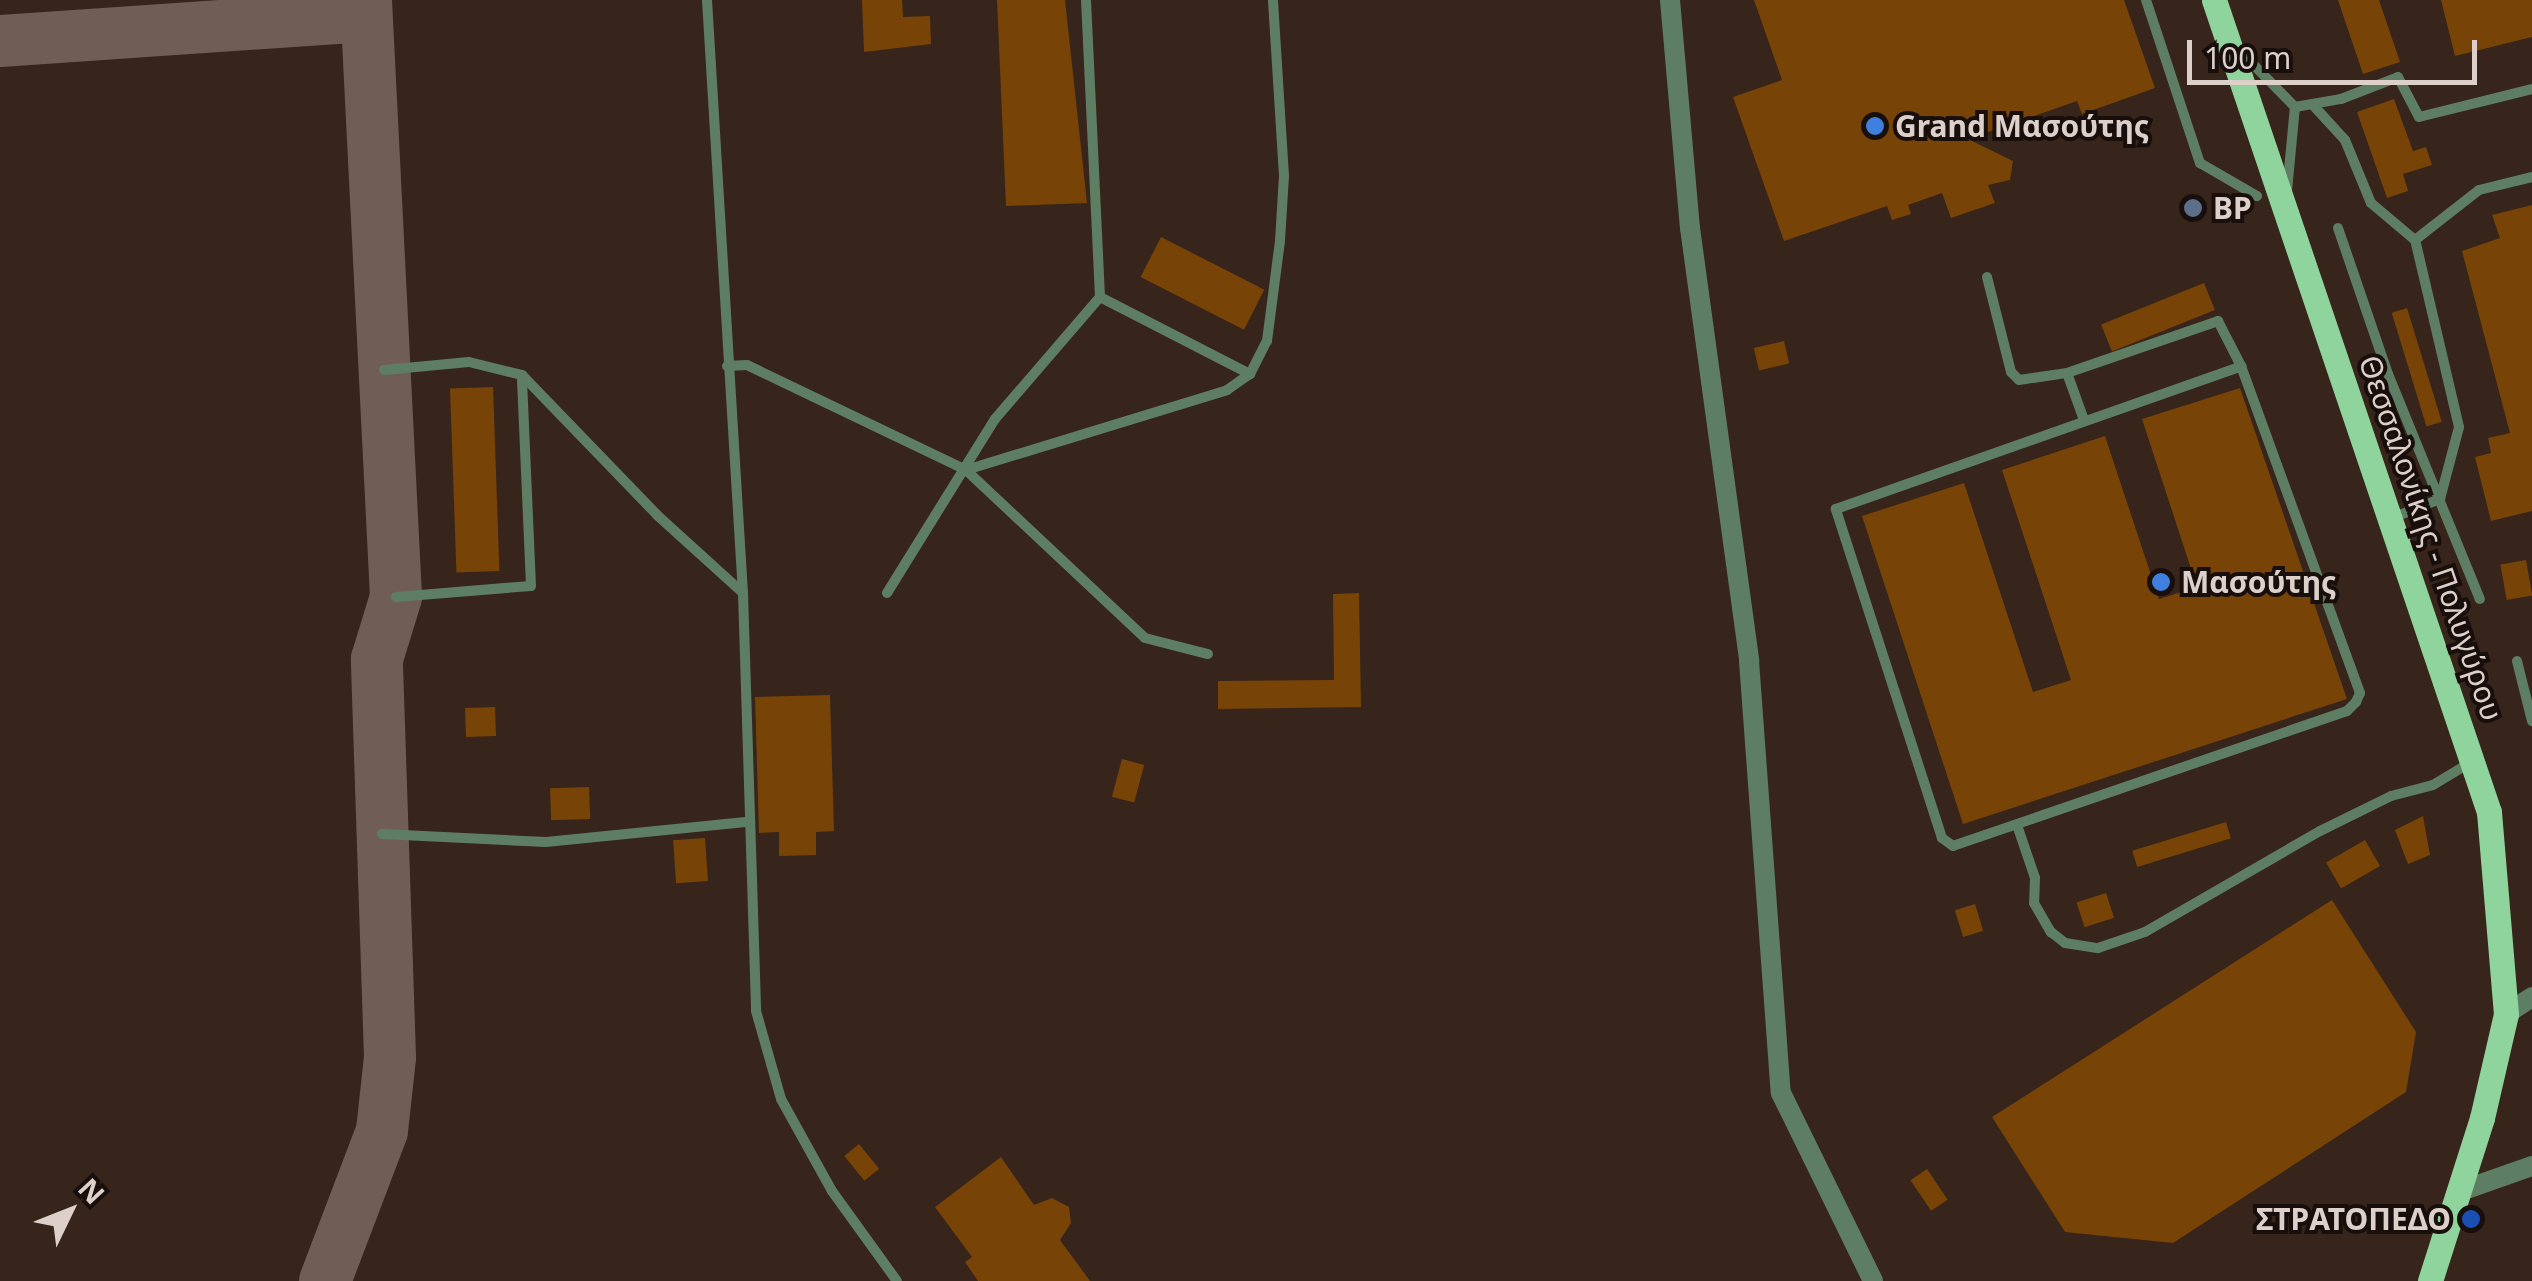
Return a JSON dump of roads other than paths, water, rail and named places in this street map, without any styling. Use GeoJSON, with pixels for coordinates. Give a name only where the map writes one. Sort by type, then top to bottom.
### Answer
{"type":"FeatureCollection","features":[{"type":"Feature","properties":{"kind":"main road","name":"Θεσσαλονίκης - Πολυγύρου"},"geometry":{"type":"LineString","coordinates":[[2214,0],[2473,760],[2495,848],[2506,1014],[2430,1281]]}},
{"type":"Feature","properties":{"kind":"street"},"geometry":{"type":"LineString","coordinates":[[1670,0],[1690,228],[1749,661],[1780,1093],[1873,1281]]}},
{"type":"Feature","properties":{"kind":"street"},"geometry":{"type":"LineString","coordinates":[[2506,1014],[2532,997]]}},
{"type":"Feature","properties":{"kind":"street"},"geometry":{"type":"LineString","coordinates":[[2458,1192],[2532,1166]]}},
{"type":"Feature","properties":{"kind":"lane"},"geometry":{"type":"LineString","coordinates":[[707,0],[743,593],[756,1011],[782,1100],[832,1192],[896,1281]]}},
{"type":"Feature","properties":{"kind":"lane"},"geometry":{"type":"LineString","coordinates":[[887,593],[995,418],[1100,298],[1086,0]]}},
{"type":"Feature","properties":{"kind":"lane"},"geometry":{"type":"LineString","coordinates":[[966,470],[1226,390],[1250,374],[1267,341],[1280,241],[1273,0]]}},
{"type":"Feature","properties":{"kind":"lane"},"geometry":{"type":"LineString","coordinates":[[2146,0],[2200,164],[2258,196]]}},
{"type":"Feature","properties":{"kind":"lane"},"geometry":{"type":"LineString","coordinates":[[2226,38],[2295,107]]}},
{"type":"Feature","properties":{"kind":"lane"},"geometry":{"type":"LineString","coordinates":[[2295,107],[2398,77],[2419,117],[2532,89]]}},
{"type":"Feature","properties":{"kind":"lane"},"geometry":{"type":"LineString","coordinates":[[2312,104],[2345,140],[2370,203],[2415,240],[2459,427],[2440,499]]}},
{"type":"Feature","properties":{"kind":"lane"},"geometry":{"type":"LineString","coordinates":[[2285,212],[2295,107]]}},
{"type":"Feature","properties":{"kind":"lane"},"geometry":{"type":"LineString","coordinates":[[2415,240],[2479,190],[2532,177]]}},
{"type":"Feature","properties":{"kind":"lane"},"geometry":{"type":"LineString","coordinates":[[2338,228],[2480,599]]}},
{"type":"Feature","properties":{"kind":"lane"},"geometry":{"type":"LineString","coordinates":[[1987,277],[2011,372],[2029,382],[2068,373],[2218,322],[2241,366],[2360,693],[2347,711],[1962,848],[1942,838],[1834,518],[1842,502],[2241,366]]}},
{"type":"Feature","properties":{"kind":"lane"},"geometry":{"type":"LineString","coordinates":[[1100,298],[1250,374]]}},
{"type":"Feature","properties":{"kind":"lane"},"geometry":{"type":"LineString","coordinates":[[384,370],[470,362],[502,365],[522,375],[656,515],[743,593]]}},
{"type":"Feature","properties":{"kind":"lane"},"geometry":{"type":"LineString","coordinates":[[728,366],[748,365],[966,470],[1145,638],[1208,654]]}},
{"type":"Feature","properties":{"kind":"lane"},"geometry":{"type":"LineString","coordinates":[[2068,373],[2084,420]]}},
{"type":"Feature","properties":{"kind":"lane"},"geometry":{"type":"LineString","coordinates":[[396,597],[531,586],[522,375]]}},
{"type":"Feature","properties":{"kind":"lane"},"geometry":{"type":"LineString","coordinates":[[2391,518],[2440,499]]}},
{"type":"Feature","properties":{"kind":"lane"},"geometry":{"type":"LineString","coordinates":[[2517,661],[2532,721]]}},
{"type":"Feature","properties":{"kind":"lane"},"geometry":{"type":"LineString","coordinates":[[2018,828],[2034,878],[2034,903],[2051,932],[2065,943],[2098,948],[2145,932],[2320,830],[2391,796],[2433,785],[2473,760]]}},
{"type":"Feature","properties":{"kind":"lane"},"geometry":{"type":"LineString","coordinates":[[382,834],[546,842],[748,822]]}},
{"type":"Feature","properties":{"kind":"place","name":"Grand Μασούτης"},"geometry":{"type":"Point","coordinates":[1875,126]}},
{"type":"Feature","properties":{"kind":"place","name":"BP"},"geometry":{"type":"Point","coordinates":[2193,208]}},
{"type":"Feature","properties":{"kind":"place","name":"Μασούτης"},"geometry":{"type":"Point","coordinates":[2161,582]}},
{"type":"Feature","properties":{"kind":"place","name":"ΣΤΡΑΤΟΠΕΔΟ"},"geometry":{"type":"Point","coordinates":[2471,1219]}}]}
